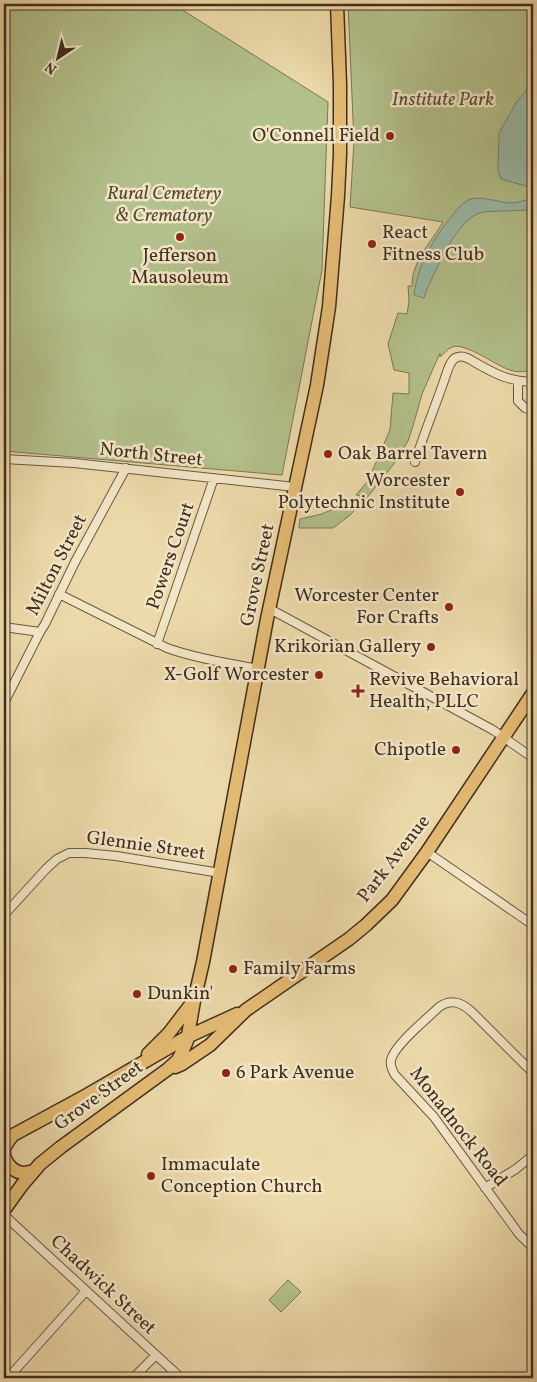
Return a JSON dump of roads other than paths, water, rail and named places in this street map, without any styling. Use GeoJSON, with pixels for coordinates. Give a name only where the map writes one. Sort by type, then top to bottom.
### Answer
{"type":"FeatureCollection","features":[{"type":"Feature","properties":{"kind":"main road","name":"Grove Street"},"geometry":{"type":"LineString","coordinates":[[4,1210],[34,1171],[61,1147],[168,1069],[182,1055],[187,1037],[204,962],[258,669],[322,351],[336,228],[340,171],[341,131],[337,4]]}},
{"type":"Feature","properties":{"kind":"main road","name":"Park Avenue"},"geometry":{"type":"LineString","coordinates":[[168,1069],[182,1064],[210,1045],[246,1010],[366,925],[399,890],[427,852],[533,693]]}},
{"type":"Feature","properties":{"kind":"main road","name":"Grove Street"},"geometry":{"type":"LineString","coordinates":[[114,1079],[161,1042],[194,1001]]}},
{"type":"Feature","properties":{"kind":"main road","name":"Park Avenue"},"geometry":{"type":"LineString","coordinates":[[114,1079],[187,1037],[246,1010]]}},
{"type":"Feature","properties":{"kind":"main road"},"geometry":{"type":"LineString","coordinates":[[34,1171],[21,1173],[7,1163],[4,1148],[9,1138],[114,1079]]}},
{"type":"Feature","properties":{"kind":"street"},"geometry":{"type":"LineString","coordinates":[[415,462],[424,434],[436,408],[448,369],[454,359],[460,356],[494,373],[518,381],[533,382]]}},
{"type":"Feature","properties":{"kind":"street"},"geometry":{"type":"LineString","coordinates":[[518,381],[518,401],[525,408],[533,410]]}},
{"type":"Feature","properties":{"kind":"street","name":"North Street"},"geometry":{"type":"LineString","coordinates":[[4,459],[126,468],[295,487]]}},
{"type":"Feature","properties":{"kind":"street","name":"Milton Street"},"geometry":{"type":"LineString","coordinates":[[4,703],[40,632],[46,624],[90,534],[126,468]]}},
{"type":"Feature","properties":{"kind":"street","name":"Powers Court"},"geometry":{"type":"LineString","coordinates":[[157,644],[214,478]]}},
{"type":"Feature","properties":{"kind":"street"},"geometry":{"type":"LineString","coordinates":[[60,594],[157,644],[182,654],[258,669]]}},
{"type":"Feature","properties":{"kind":"street"},"geometry":{"type":"LineString","coordinates":[[270,609],[479,722],[533,758]]}},
{"type":"Feature","properties":{"kind":"street"},"geometry":{"type":"LineString","coordinates":[[4,627],[40,632]]}},
{"type":"Feature","properties":{"kind":"street"},"geometry":{"type":"LineString","coordinates":[[427,852],[533,925]]}},
{"type":"Feature","properties":{"kind":"street","name":"Glennie Street"},"geometry":{"type":"LineString","coordinates":[[4,915],[58,857],[69,853],[116,856],[220,873]]}},
{"type":"Feature","properties":{"kind":"street","name":"Monadnock Road"},"geometry":{"type":"LineString","coordinates":[[533,1073],[469,1009],[455,1002],[445,1003],[439,1007],[397,1048],[392,1058],[391,1066],[395,1074],[428,1109],[519,1234],[533,1248]]}},
{"type":"Feature","properties":{"kind":"street"},"geometry":{"type":"LineString","coordinates":[[485,1188],[511,1172],[533,1155]]}},
{"type":"Feature","properties":{"kind":"street","name":"Chadwick Street"},"geometry":{"type":"LineString","coordinates":[[4,1215],[181,1378]]}},
{"type":"Feature","properties":{"kind":"street"},"geometry":{"type":"LineString","coordinates":[[8,1378],[86,1291]]}},
{"type":"Feature","properties":{"kind":"street"},"geometry":{"type":"LineString","coordinates":[[133,1378],[156,1356]]}},
{"type":"Feature","properties":{"kind":"place","name":"O'Connell Field"},"geometry":{"type":"Point","coordinates":[390,136]}},
{"type":"Feature","properties":{"kind":"place","name":"Jefferson Mausoleum"},"geometry":{"type":"Point","coordinates":[180,237]}},
{"type":"Feature","properties":{"kind":"place","name":"React Fitness Club"},"geometry":{"type":"Point","coordinates":[372,244]}},
{"type":"Feature","properties":{"kind":"place","name":"Oak Barrel Tavern"},"geometry":{"type":"Point","coordinates":[328,454]}},
{"type":"Feature","properties":{"kind":"place","name":"Worcester Polytechnic Institute"},"geometry":{"type":"Point","coordinates":[460,492]}},
{"type":"Feature","properties":{"kind":"place","name":"Worcester Center For Crafts"},"geometry":{"type":"Point","coordinates":[449,607]}},
{"type":"Feature","properties":{"kind":"place","name":"Krikorian Gallery"},"geometry":{"type":"Point","coordinates":[431,647]}},
{"type":"Feature","properties":{"kind":"place","name":"X-Golf Worcester"},"geometry":{"type":"Point","coordinates":[319,675]}},
{"type":"Feature","properties":{"kind":"place","name":"Revive Behavioral Health, PLLC"},"geometry":{"type":"Point","coordinates":[358,691]}},
{"type":"Feature","properties":{"kind":"place","name":"Chipotle"},"geometry":{"type":"Point","coordinates":[456,750]}},
{"type":"Feature","properties":{"kind":"place","name":"Family Farms"},"geometry":{"type":"Point","coordinates":[233,969]}},
{"type":"Feature","properties":{"kind":"place","name":"Dunkin'"},"geometry":{"type":"Point","coordinates":[137,994]}},
{"type":"Feature","properties":{"kind":"place","name":"6 Park Avenue"},"geometry":{"type":"Point","coordinates":[226,1073]}},
{"type":"Feature","properties":{"kind":"place","name":"Immaculate Conception Church"},"geometry":{"type":"Point","coordinates":[151,1176]}},
{"type":"Feature","properties":{"kind":"park label","name":"Institute Park"},"geometry":{"type":"Point","coordinates":[443,100]}},
{"type":"Feature","properties":{"kind":"park label","name":"Rural Cemetery & Crematory"},"geometry":{"type":"Point","coordinates":[164,205]}}]}
